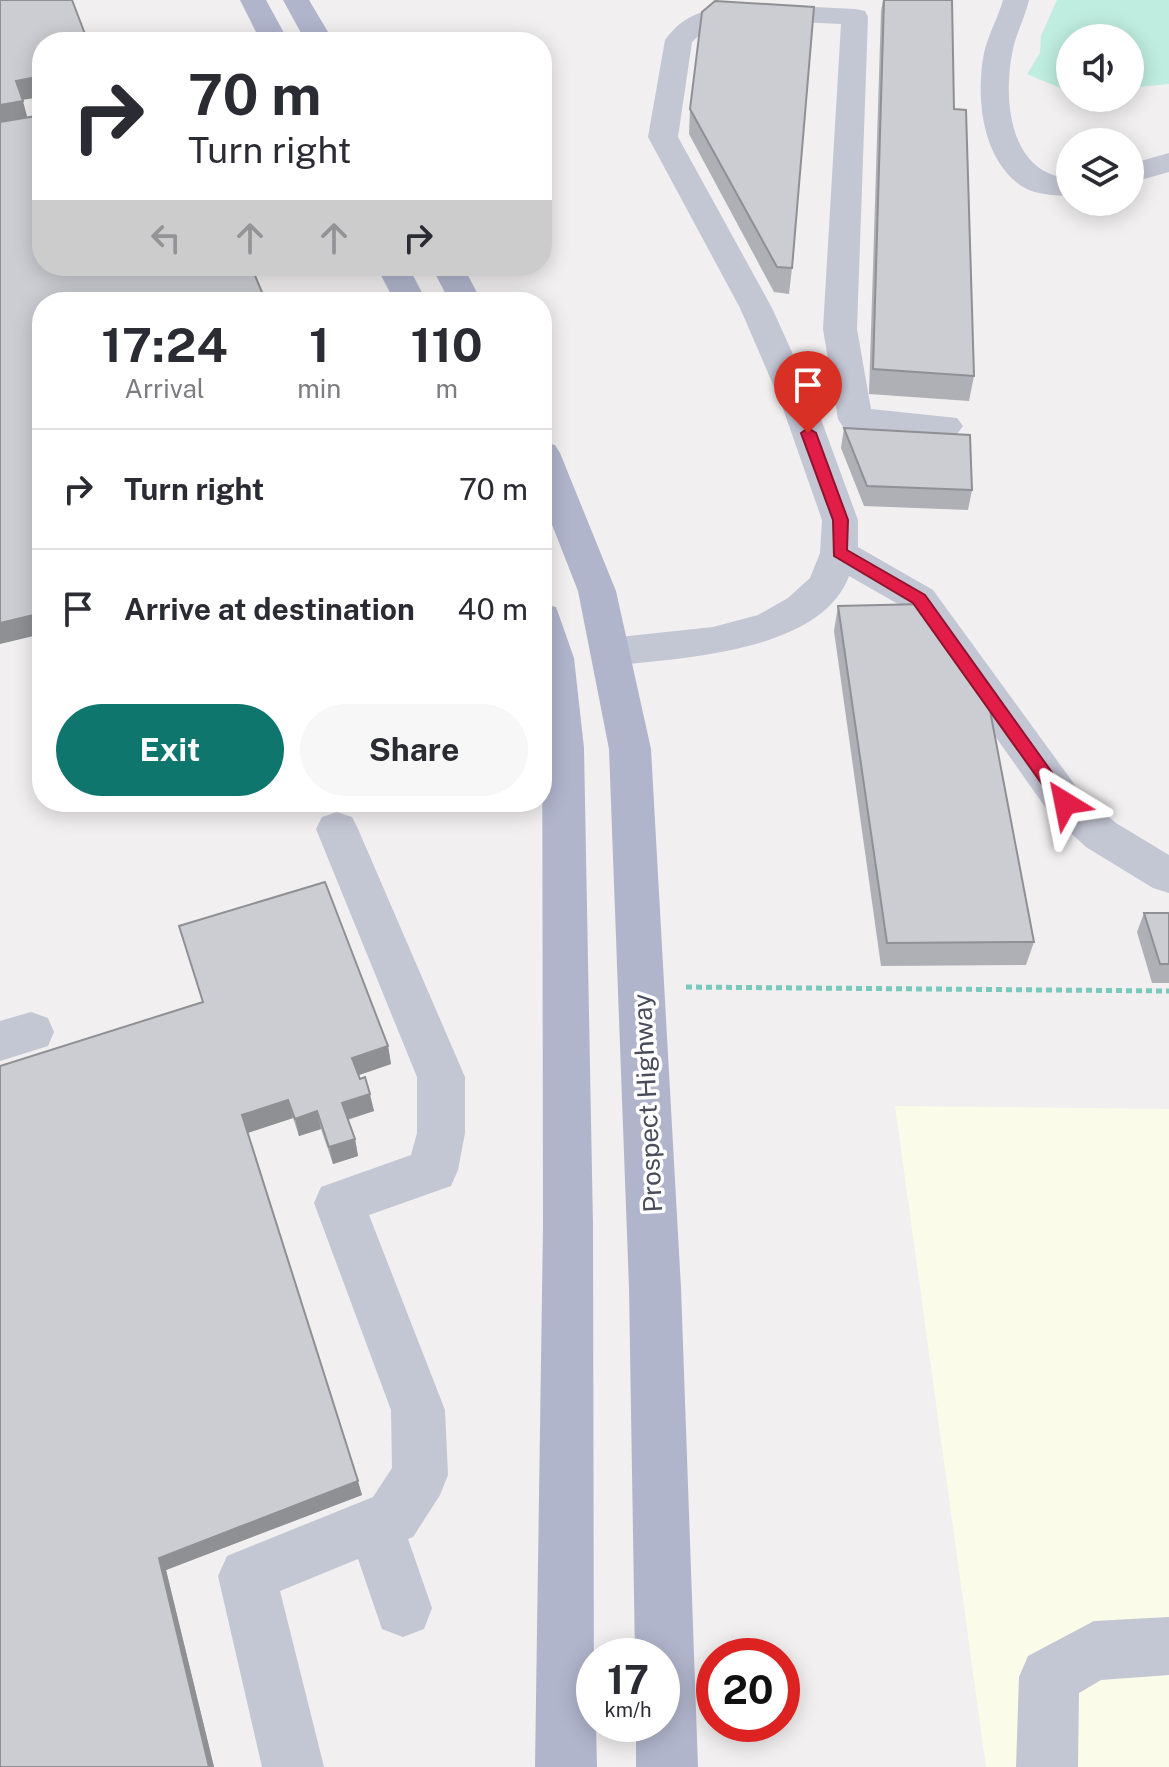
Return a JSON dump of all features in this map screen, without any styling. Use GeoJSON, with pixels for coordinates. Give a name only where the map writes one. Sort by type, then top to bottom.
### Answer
{"type":"FeatureCollection","features":[{"type":"Feature","properties":{"kind":"main road"},"geometry":{"type":"LineString","coordinates":[[253,0],[270,32]]}},
{"type":"Feature","properties":{"kind":"main road"},"geometry":{"type":"LineString","coordinates":[[296,0],[314,32]]}},
{"type":"Feature","properties":{"kind":"main road","name":"Prospect Highway"},"geometry":{"type":"LineString","coordinates":[[552,478],[597,591],[630,749],[655,1288],[667,1767]]}},
{"type":"Feature","properties":{"kind":"main road"},"geometry":{"type":"LineString","coordinates":[[552,651],[563,748],[568,1211],[566,1767]]}},
{"type":"Feature","properties":{"kind":"lane"},"geometry":{"type":"LineString","coordinates":[[1016,0],[998,51],[993,100],[1008,149],[1019,172],[1034,184],[1056,189]]}},
{"type":"Feature","properties":{"kind":"lane"},"geometry":{"type":"LineString","coordinates":[[610,652],[713,641],[771,625],[802,607],[827,585],[839,553],[840,520],[798,403],[756,308],[663,137],[679,40],[696,23],[722,14],[754,12],[855,17],[840,329],[855,419],[945,426]]}},
{"type":"Feature","properties":{"kind":"lane"},"geometry":{"type":"LineString","coordinates":[[1144,170],[1169,162]]}},
{"type":"Feature","properties":{"kind":"lane"},"geometry":{"type":"LineString","coordinates":[[839,553],[919,599],[1065,803],[1101,835],[1169,876]]}},
{"type":"Feature","properties":{"kind":"lane"},"geometry":{"type":"LineString","coordinates":[[293,1767],[247,1576],[393,1517],[420,1475],[418,1410],[339,1203],[433,1170],[441,1133],[441,1077],[337,829]]}},
{"type":"Feature","properties":{"kind":"lane"},"geometry":{"type":"LineString","coordinates":[[375,1525],[403,1608]]}},
{"type":"Feature","properties":{"kind":"lane"},"geometry":{"type":"LineString","coordinates":[[1047,1767],[1049,1677],[1094,1651],[1169,1646]]}},
{"type":"Feature","properties":{"kind":"shaded area"},"geometry":{"type":"Polygon","coordinates":[[[895,1106],[1169,1109],[1169,1767],[986,1767],[895,1106]]]}},
{"type":"Feature","properties":{"kind":"green space"},"geometry":{"type":"Polygon","coordinates":[[[1057,0],[1169,0],[1169,84],[1144,87],[1144,24],[1056,24],[1056,86],[1027,74],[1040,53],[1041,36],[1057,0]]]}},
{"type":"Feature","properties":{"kind":"building"},"geometry":{"type":"Polygon","coordinates":[[[0,0],[72,0],[84,32],[32,32],[32,78],[16,81],[23,101],[0,105],[0,0]]]}},
{"type":"Feature","properties":{"kind":"building"},"geometry":{"type":"Polygon","coordinates":[[[884,0],[952,0],[954,109],[966,110],[974,376],[873,369],[884,0]]]}},
{"type":"Feature","properties":{"kind":"building"},"geometry":{"type":"Polygon","coordinates":[[[715,1],[814,7],[792,268],[777,267],[690,109],[702,12],[715,1]]]}},
{"type":"Feature","properties":{"kind":"building"},"geometry":{"type":"Polygon","coordinates":[[[32,117],[32,276],[255,276],[262,292],[32,292],[32,615],[0,623],[0,122],[32,117]]]}},
{"type":"Feature","properties":{"kind":"building"},"geometry":{"type":"Polygon","coordinates":[[[844,428],[970,435],[972,490],[867,486],[844,428]]]}},
{"type":"Feature","properties":{"kind":"building"},"geometry":{"type":"Polygon","coordinates":[[[924,604],[988,700],[1034,942],[887,943],[838,606],[924,604]]]}},
{"type":"Feature","properties":{"kind":"building"},"geometry":{"type":"Polygon","coordinates":[[[325,882],[388,1046],[352,1058],[360,1079],[365,1077],[370,1094],[342,1103],[355,1139],[329,1147],[317,1111],[295,1119],[288,1100],[242,1115],[358,1481],[159,1558],[209,1767],[0,1767],[0,1066],[203,1002],[179,926],[325,882]]]}},
{"type":"Feature","properties":{"kind":"building"},"geometry":{"type":"Polygon","coordinates":[[[1144,913],[1169,913],[1169,964],[1160,964],[1144,913]]]}},
{"type":"Feature","properties":{"kind":"route"},"geometry":{"type":"LineString","coordinates":[[808,433],[840,520],[839,553],[919,599],[1065,803]]}}]}
